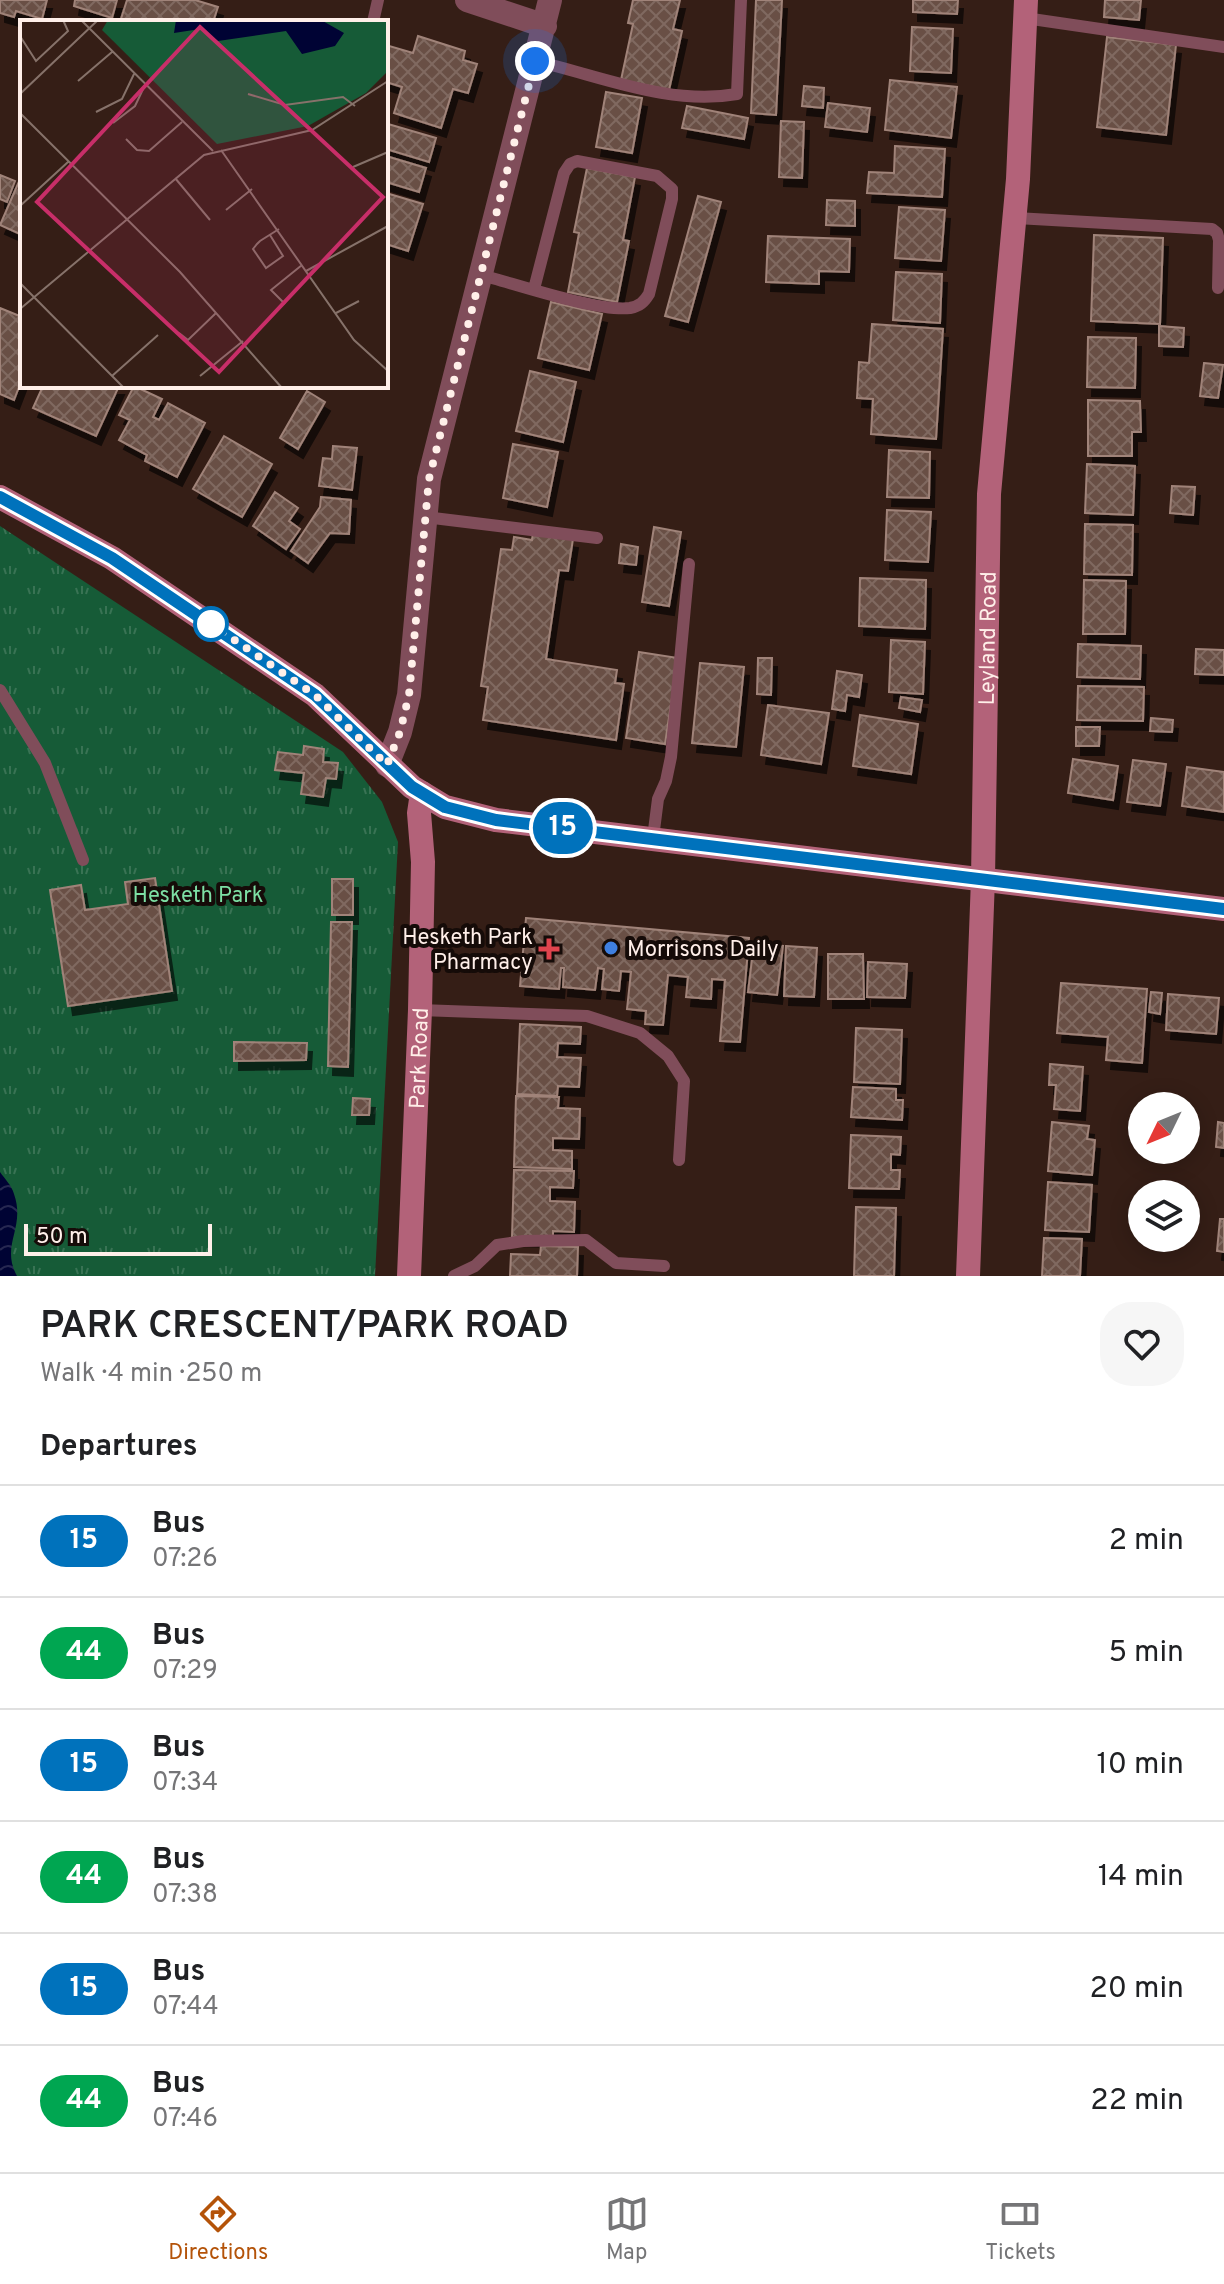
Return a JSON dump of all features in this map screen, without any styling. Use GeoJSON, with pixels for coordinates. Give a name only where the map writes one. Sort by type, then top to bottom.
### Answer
{"type":"FeatureCollection","features":[{"type":"Feature","properties":{"kind":"street"},"geometry":{"type":"LineString","coordinates":[[467,0],[545,26]]}},
{"type":"Feature","properties":{"kind":"street"},"geometry":{"type":"LineString","coordinates":[[387,765],[400,732],[409,695],[429,479],[550,0]]}},
{"type":"Feature","properties":{"kind":"street","name":"Leyland Road"},"geometry":{"type":"LineString","coordinates":[[968,1276],[983,879],[989,494],[1014,218],[1026,9]]}},
{"type":"Feature","properties":{"kind":"street"},"geometry":{"type":"LineString","coordinates":[[0,497],[112,558],[315,695],[387,765],[445,807],[496,820],[1224,909]]}},
{"type":"Feature","properties":{"kind":"street","name":"Park Road"},"geometry":{"type":"LineString","coordinates":[[409,1276],[420,1010],[423,862],[419,813],[422,793]]}},
{"type":"Feature","properties":{"kind":"lane"},"geometry":{"type":"LineString","coordinates":[[373,20],[378,0]]}},
{"type":"Feature","properties":{"kind":"lane"},"geometry":{"type":"LineString","coordinates":[[535,61],[634,88],[716,98],[737,94],[741,0]]}},
{"type":"Feature","properties":{"kind":"lane"},"geometry":{"type":"LineString","coordinates":[[1026,9],[1224,47]]}},
{"type":"Feature","properties":{"kind":"lane"},"geometry":{"type":"LineString","coordinates":[[481,275],[534,289],[614,308],[633,308],[644,303],[649,294],[672,189],[657,176],[577,161],[570,164],[564,173],[534,289]]}},
{"type":"Feature","properties":{"kind":"lane"},"geometry":{"type":"LineString","coordinates":[[1014,218],[1212,229],[1219,240],[1218,288]]}},
{"type":"Feature","properties":{"kind":"lane"},"geometry":{"type":"LineString","coordinates":[[425,517],[597,538]]}},
{"type":"Feature","properties":{"kind":"lane"},"geometry":{"type":"LineString","coordinates":[[653,838],[658,799],[671,757],[689,564]]}},
{"type":"Feature","properties":{"kind":"lane"},"geometry":{"type":"LineString","coordinates":[[0,690],[45,763],[83,860]]}},
{"type":"Feature","properties":{"kind":"lane"},"geometry":{"type":"LineString","coordinates":[[420,1010],[587,1016],[640,1033],[668,1056],[684,1081],[679,1160]]}},
{"type":"Feature","properties":{"kind":"lane"},"geometry":{"type":"LineString","coordinates":[[454,1276],[475,1266],[497,1245],[523,1241],[586,1240],[616,1263],[664,1266]]}},
{"type":"Feature","properties":{"kind":"green space","name":"Hesketh Park"},"geometry":{"type":"Polygon","coordinates":[[[0,526],[343,752],[382,802],[398,842],[375,1276],[0,1276],[0,526]]]}},
{"type":"Feature","properties":{"kind":"water"},"geometry":{"type":"Polygon","coordinates":[[[0,1172],[12,1188],[17,1206],[11,1255],[17,1276],[0,1276],[0,1172]]]}},
{"type":"Feature","properties":{"kind":"building"},"geometry":{"type":"Polygon","coordinates":[[[0,0],[47,0],[42,19],[16,11],[14,17],[0,13],[0,0]]]}},
{"type":"Feature","properties":{"kind":"building"},"geometry":{"type":"Polygon","coordinates":[[[75,0],[117,0],[112,18],[74,6],[75,0]]]}},
{"type":"Feature","properties":{"kind":"building"},"geometry":{"type":"Polygon","coordinates":[[[127,0],[195,0],[218,7],[214,20],[121,20],[127,0]]]}},
{"type":"Feature","properties":{"kind":"building"},"geometry":{"type":"Polygon","coordinates":[[[633,0],[680,0],[673,29],[682,31],[669,90],[621,80],[633,24],[628,23],[633,0]]]}},
{"type":"Feature","properties":{"kind":"building"},"geometry":{"type":"Polygon","coordinates":[[[756,0],[782,0],[776,115],[751,113],[756,0]]]}},
{"type":"Feature","properties":{"kind":"building"},"geometry":{"type":"Polygon","coordinates":[[[913,0],[958,0],[957,14],[913,12],[913,0]]]}},
{"type":"Feature","properties":{"kind":"building"},"geometry":{"type":"Polygon","coordinates":[[[1105,0],[1141,0],[1139,20],[1104,17],[1105,0]]]}},
{"type":"Feature","properties":{"kind":"building"},"geometry":{"type":"Polygon","coordinates":[[[912,27],[953,29],[951,73],[910,71],[912,27]]]}},
{"type":"Feature","properties":{"kind":"building"},"geometry":{"type":"Polygon","coordinates":[[[418,36],[465,51],[463,60],[477,64],[468,93],[453,89],[441,128],[394,113],[402,87],[388,83],[388,46],[413,53],[418,36]]]}},
{"type":"Feature","properties":{"kind":"building"},"geometry":{"type":"Polygon","coordinates":[[[1107,37],[1176,45],[1166,135],[1097,127],[1107,37]]]}},
{"type":"Feature","properties":{"kind":"building"},"geometry":{"type":"Polygon","coordinates":[[[890,80],[957,87],[951,138],[885,130],[890,80]]]}},
{"type":"Feature","properties":{"kind":"building"},"geometry":{"type":"Polygon","coordinates":[[[804,86],[824,88],[823,108],[802,106],[804,86]]]}},
{"type":"Feature","properties":{"kind":"building"},"geometry":{"type":"Polygon","coordinates":[[[606,92],[642,98],[632,153],[596,147],[606,92]]]}},
{"type":"Feature","properties":{"kind":"building"},"geometry":{"type":"Polygon","coordinates":[[[828,103],[870,108],[867,132],[825,127],[828,103]]]}},
{"type":"Feature","properties":{"kind":"building"},"geometry":{"type":"Polygon","coordinates":[[[687,106],[748,118],[744,139],[682,128],[687,106]]]}},
{"type":"Feature","properties":{"kind":"building"},"geometry":{"type":"Polygon","coordinates":[[[781,121],[804,122],[802,178],[779,177],[781,121]]]}},
{"type":"Feature","properties":{"kind":"building"},"geometry":{"type":"Polygon","coordinates":[[[388,124],[436,138],[429,162],[388,150],[388,124]]]}},
{"type":"Feature","properties":{"kind":"building"},"geometry":{"type":"Polygon","coordinates":[[[895,146],[945,149],[942,197],[867,193],[869,172],[894,173],[895,146]]]}},
{"type":"Feature","properties":{"kind":"building"},"geometry":{"type":"Polygon","coordinates":[[[388,157],[426,168],[419,192],[388,183],[388,157]]]}},
{"type":"Feature","properties":{"kind":"building"},"geometry":{"type":"Polygon","coordinates":[[[587,168],[635,177],[623,240],[629,241],[617,302],[568,292],[579,233],[574,232],[587,168]]]}},
{"type":"Feature","properties":{"kind":"building"},"geometry":{"type":"Polygon","coordinates":[[[0,175],[15,181],[7,202],[0,199],[0,175]]]}},
{"type":"Feature","properties":{"kind":"building"},"geometry":{"type":"Polygon","coordinates":[[[20,179],[20,234],[0,225],[20,179]]]}},
{"type":"Feature","properties":{"kind":"building"},"geometry":{"type":"Polygon","coordinates":[[[388,194],[423,204],[408,251],[388,245],[388,194]]]}},
{"type":"Feature","properties":{"kind":"building"},"geometry":{"type":"Polygon","coordinates":[[[698,196],[721,202],[688,322],[665,316],[698,196]]]}},
{"type":"Feature","properties":{"kind":"building"},"geometry":{"type":"Polygon","coordinates":[[[827,200],[855,201],[855,226],[826,225],[827,200]]]}},
{"type":"Feature","properties":{"kind":"building"},"geometry":{"type":"Polygon","coordinates":[[[899,207],[945,210],[941,261],[895,258],[899,207]]]}},
{"type":"Feature","properties":{"kind":"building"},"geometry":{"type":"Polygon","coordinates":[[[1094,235],[1163,238],[1160,324],[1091,321],[1094,235]]]}},
{"type":"Feature","properties":{"kind":"building"},"geometry":{"type":"Polygon","coordinates":[[[768,236],[850,239],[849,272],[819,271],[819,284],[766,282],[768,236]]]}},
{"type":"Feature","properties":{"kind":"building"},"geometry":{"type":"Polygon","coordinates":[[[896,272],[942,274],[940,323],[893,320],[896,272]]]}},
{"type":"Feature","properties":{"kind":"building"},"geometry":{"type":"Polygon","coordinates":[[[551,302],[602,314],[589,370],[538,358],[551,302]]]}},
{"type":"Feature","properties":{"kind":"building"},"geometry":{"type":"Polygon","coordinates":[[[0,308],[20,316],[20,384],[14,400],[0,394],[0,308]]]}},
{"type":"Feature","properties":{"kind":"building"},"geometry":{"type":"Polygon","coordinates":[[[872,324],[943,329],[936,439],[871,434],[873,399],[857,398],[859,362],[869,363],[872,324]]]}},
{"type":"Feature","properties":{"kind":"building"},"geometry":{"type":"Polygon","coordinates":[[[1159,326],[1184,328],[1183,347],[1159,346],[1159,326]]]}},
{"type":"Feature","properties":{"kind":"building"},"geometry":{"type":"Polygon","coordinates":[[[1088,337],[1136,338],[1135,388],[1087,387],[1088,337]]]}},
{"type":"Feature","properties":{"kind":"building"},"geometry":{"type":"Polygon","coordinates":[[[1204,363],[1223,365],[1218,398],[1200,396],[1204,363]]]}},
{"type":"Feature","properties":{"kind":"building"},"geometry":{"type":"Polygon","coordinates":[[[530,371],[576,382],[563,442],[516,431],[530,371]]]}},
{"type":"Feature","properties":{"kind":"building"},"geometry":{"type":"Polygon","coordinates":[[[42,388],[118,388],[96,436],[33,408],[42,388]]]}},
{"type":"Feature","properties":{"kind":"building"},"geometry":{"type":"Polygon","coordinates":[[[133,388],[138,388],[162,399],[153,417],[159,420],[168,403],[205,423],[177,477],[145,461],[147,455],[119,440],[130,420],[119,415],[133,388]]]}},
{"type":"Feature","properties":{"kind":"building"},"geometry":{"type":"Polygon","coordinates":[[[307,391],[325,402],[298,449],[280,438],[307,391]]]}},
{"type":"Feature","properties":{"kind":"building"},"geometry":{"type":"Polygon","coordinates":[[[1088,400],[1140,401],[1141,432],[1132,432],[1132,456],[1088,456],[1088,400]]]}},
{"type":"Feature","properties":{"kind":"building"},"geometry":{"type":"Polygon","coordinates":[[[224,436],[272,464],[242,517],[193,489],[224,436]]]}},
{"type":"Feature","properties":{"kind":"building"},"geometry":{"type":"Polygon","coordinates":[[[513,444],[558,452],[547,507],[503,498],[513,444]]]}},
{"type":"Feature","properties":{"kind":"building"},"geometry":{"type":"Polygon","coordinates":[[[333,446],[357,448],[352,490],[319,486],[323,458],[332,459],[333,446]]]}},
{"type":"Feature","properties":{"kind":"building"},"geometry":{"type":"Polygon","coordinates":[[[889,450],[930,452],[929,498],[887,497],[889,450]]]}},
{"type":"Feature","properties":{"kind":"building"},"geometry":{"type":"Polygon","coordinates":[[[1087,464],[1135,466],[1133,515],[1085,513],[1087,464]]]}},
{"type":"Feature","properties":{"kind":"building"},"geometry":{"type":"Polygon","coordinates":[[[1172,486],[1195,487],[1193,515],[1170,513],[1172,486]]]}},
{"type":"Feature","properties":{"kind":"building"},"geometry":{"type":"Polygon","coordinates":[[[275,492],[298,508],[289,521],[300,529],[286,549],[253,526],[275,492]]]}},
{"type":"Feature","properties":{"kind":"building"},"geometry":{"type":"Polygon","coordinates":[[[321,497],[351,500],[349,534],[330,533],[308,563],[291,551],[320,507],[321,497]]]}},
{"type":"Feature","properties":{"kind":"building"},"geometry":{"type":"Polygon","coordinates":[[[887,510],[931,512],[928,562],[885,560],[887,510]]]}},
{"type":"Feature","properties":{"kind":"building"},"geometry":{"type":"Polygon","coordinates":[[[1085,524],[1133,525],[1132,575],[1084,574],[1085,524]]]}},
{"type":"Feature","properties":{"kind":"building"},"geometry":{"type":"Polygon","coordinates":[[[654,527],[681,532],[669,606],[642,602],[654,527]]]}},
{"type":"Feature","properties":{"kind":"building"},"geometry":{"type":"Polygon","coordinates":[[[533,533],[573,539],[568,571],[559,570],[546,659],[617,670],[615,683],[624,684],[616,740],[483,720],[488,687],[481,686],[501,549],[512,550],[514,537],[532,540],[533,533]]]}},
{"type":"Feature","properties":{"kind":"building"},"geometry":{"type":"Polygon","coordinates":[[[621,544],[638,547],[636,565],[619,563],[621,544]]]}},
{"type":"Feature","properties":{"kind":"building"},"geometry":{"type":"Polygon","coordinates":[[[860,578],[926,580],[925,629],[859,626],[860,578]]]}},
{"type":"Feature","properties":{"kind":"building"},"geometry":{"type":"Polygon","coordinates":[[[1084,580],[1126,581],[1125,634],[1083,634],[1084,580]]]}},
{"type":"Feature","properties":{"kind":"building"},"geometry":{"type":"Polygon","coordinates":[[[891,640],[925,642],[923,694],[889,692],[891,640]]]}},
{"type":"Feature","properties":{"kind":"building"},"geometry":{"type":"Polygon","coordinates":[[[1078,644],[1141,646],[1140,679],[1077,677],[1078,644]]]}},
{"type":"Feature","properties":{"kind":"building"},"geometry":{"type":"Polygon","coordinates":[[[1196,649],[1224,650],[1224,675],[1195,674],[1196,649]]]}},
{"type":"Feature","properties":{"kind":"building"},"geometry":{"type":"Polygon","coordinates":[[[639,652],[678,658],[665,744],[626,738],[639,652]]]}},
{"type":"Feature","properties":{"kind":"building"},"geometry":{"type":"Polygon","coordinates":[[[758,658],[772,658],[771,695],[757,694],[758,658]]]}},
{"type":"Feature","properties":{"kind":"building"},"geometry":{"type":"Polygon","coordinates":[[[700,663],[744,667],[736,747],[692,743],[700,663]]]}},
{"type":"Feature","properties":{"kind":"building"},"geometry":{"type":"Polygon","coordinates":[[[837,671],[862,675],[859,697],[847,695],[845,711],[832,709],[837,671]]]}},
{"type":"Feature","properties":{"kind":"building"},"geometry":{"type":"Polygon","coordinates":[[[1078,686],[1144,687],[1143,721],[1077,720],[1078,686]]]}},
{"type":"Feature","properties":{"kind":"building"},"geometry":{"type":"Polygon","coordinates":[[[901,697],[922,700],[920,712],[899,708],[901,697]]]}},
{"type":"Feature","properties":{"kind":"building"},"geometry":{"type":"Polygon","coordinates":[[[768,705],[829,713],[821,764],[761,755],[768,705]]]}},
{"type":"Feature","properties":{"kind":"building"},"geometry":{"type":"Polygon","coordinates":[[[860,715],[918,724],[911,774],[853,766],[860,715]]]}},
{"type":"Feature","properties":{"kind":"building"},"geometry":{"type":"Polygon","coordinates":[[[1151,718],[1173,720],[1172,732],[1150,731],[1151,718]]]}},
{"type":"Feature","properties":{"kind":"building"},"geometry":{"type":"Polygon","coordinates":[[[1076,727],[1100,727],[1099,746],[1076,746],[1076,727]]]}},
{"type":"Feature","properties":{"kind":"building"},"geometry":{"type":"Polygon","coordinates":[[[304,746],[324,749],[323,762],[338,763],[336,779],[326,778],[323,797],[301,794],[304,773],[275,770],[278,752],[303,755],[304,746]]]}},
{"type":"Feature","properties":{"kind":"building"},"geometry":{"type":"Polygon","coordinates":[[[1073,759],[1118,766],[1113,800],[1068,793],[1073,759]]]}},
{"type":"Feature","properties":{"kind":"building"},"geometry":{"type":"Polygon","coordinates":[[[1133,760],[1166,764],[1160,806],[1127,802],[1133,760]]]}},
{"type":"Feature","properties":{"kind":"building"},"geometry":{"type":"Polygon","coordinates":[[[1187,767],[1224,772],[1224,812],[1182,806],[1187,767]]]}},
{"type":"Feature","properties":{"kind":"building"},"geometry":{"type":"Polygon","coordinates":[[[155,878],[172,991],[68,1006],[50,890],[81,885],[85,910],[128,904],[125,882],[155,878]]]}},
{"type":"Feature","properties":{"kind":"building"},"geometry":{"type":"Polygon","coordinates":[[[332,879],[353,879],[353,915],[332,915],[332,879]]]}},
{"type":"Feature","properties":{"kind":"building"},"geometry":{"type":"Polygon","coordinates":[[[526,918],[749,938],[740,1042],[720,1041],[725,980],[712,979],[711,999],[686,997],[688,977],[668,975],[663,1025],[645,1024],[646,1011],[627,1009],[631,972],[621,971],[619,991],[602,989],[604,969],[598,968],[595,990],[563,987],[564,968],[561,968],[559,989],[520,986],[526,918]]]}},
{"type":"Feature","properties":{"kind":"building"},"geometry":{"type":"Polygon","coordinates":[[[331,922],[352,922],[348,1067],[328,1066],[331,922]]]}},
{"type":"Feature","properties":{"kind":"building"},"geometry":{"type":"Polygon","coordinates":[[[754,943],[783,946],[777,995],[748,992],[754,943]]]}},
{"type":"Feature","properties":{"kind":"building"},"geometry":{"type":"Polygon","coordinates":[[[786,946],[817,948],[814,997],[784,996],[786,946]]]}},
{"type":"Feature","properties":{"kind":"building"},"geometry":{"type":"Polygon","coordinates":[[[828,954],[863,954],[864,999],[828,999],[828,954]]]}},
{"type":"Feature","properties":{"kind":"building"},"geometry":{"type":"Polygon","coordinates":[[[868,962],[907,964],[905,998],[867,997],[868,962]]]}},
{"type":"Feature","properties":{"kind":"building"},"geometry":{"type":"Polygon","coordinates":[[[1061,983],[1147,989],[1142,1063],[1106,1060],[1108,1037],[1057,1033],[1061,983]]]}},
{"type":"Feature","properties":{"kind":"building"},"geometry":{"type":"Polygon","coordinates":[[[1151,992],[1162,993],[1160,1014],[1149,1012],[1151,992]]]}},
{"type":"Feature","properties":{"kind":"building"},"geometry":{"type":"Polygon","coordinates":[[[1168,994],[1219,998],[1216,1034],[1166,1030],[1168,994]]]}},
{"type":"Feature","properties":{"kind":"building"},"geometry":{"type":"Polygon","coordinates":[[[520,1024],[581,1027],[580,1044],[558,1043],[557,1057],[581,1058],[579,1087],[558,1086],[557,1096],[517,1094],[520,1024]]]}},
{"type":"Feature","properties":{"kind":"building"},"geometry":{"type":"Polygon","coordinates":[[[856,1028],[902,1030],[900,1084],[854,1082],[856,1028]]]}},
{"type":"Feature","properties":{"kind":"building"},"geometry":{"type":"Polygon","coordinates":[[[234,1042],[307,1043],[306,1060],[234,1061],[234,1042]]]}},
{"type":"Feature","properties":{"kind":"building"},"geometry":{"type":"Polygon","coordinates":[[[1050,1064],[1083,1067],[1080,1111],[1054,1109],[1056,1085],[1049,1085],[1050,1064]]]}},
{"type":"Feature","properties":{"kind":"building"},"geometry":{"type":"Polygon","coordinates":[[[853,1087],[896,1089],[896,1100],[903,1100],[902,1120],[851,1117],[853,1087]]]}},
{"type":"Feature","properties":{"kind":"building"},"geometry":{"type":"Polygon","coordinates":[[[516,1096],[559,1097],[558,1108],[580,1109],[579,1139],[553,1138],[553,1150],[572,1151],[572,1169],[514,1167],[516,1096]]]}},
{"type":"Feature","properties":{"kind":"building"},"geometry":{"type":"Polygon","coordinates":[[[353,1098],[370,1099],[369,1115],[352,1115],[353,1098]]]}},
{"type":"Feature","properties":{"kind":"building"},"geometry":{"type":"Polygon","coordinates":[[[1052,1122],[1089,1126],[1087,1139],[1095,1140],[1092,1175],[1048,1171],[1052,1122]]]}},
{"type":"Feature","properties":{"kind":"building"},"geometry":{"type":"Polygon","coordinates":[[[1218,1122],[1224,1123],[1224,1148],[1216,1147],[1218,1122]]]}},
{"type":"Feature","properties":{"kind":"building"},"geometry":{"type":"Polygon","coordinates":[[[851,1135],[901,1137],[900,1155],[891,1154],[891,1170],[900,1170],[899,1189],[849,1188],[851,1135]]]}},
{"type":"Feature","properties":{"kind":"building"},"geometry":{"type":"Polygon","coordinates":[[[514,1170],[574,1171],[573,1188],[550,1187],[550,1201],[575,1202],[574,1232],[553,1231],[553,1238],[512,1237],[514,1170]]]}},
{"type":"Feature","properties":{"kind":"building"},"geometry":{"type":"Polygon","coordinates":[[[1048,1182],[1092,1185],[1089,1232],[1045,1230],[1048,1182]]]}},
{"type":"Feature","properties":{"kind":"building"},"geometry":{"type":"Polygon","coordinates":[[[856,1207],[896,1208],[894,1276],[854,1276],[856,1207]]]}},
{"type":"Feature","properties":{"kind":"building"},"geometry":{"type":"Polygon","coordinates":[[[1220,1219],[1224,1219],[1224,1252],[1217,1251],[1220,1219]]]}},
{"type":"Feature","properties":{"kind":"building"},"geometry":{"type":"Polygon","coordinates":[[[1044,1238],[1082,1239],[1080,1276],[1042,1276],[1044,1238]]]}},
{"type":"Feature","properties":{"kind":"building"},"geometry":{"type":"Polygon","coordinates":[[[541,1246],[578,1247],[577,1276],[510,1276],[511,1254],[540,1255],[541,1246]]]}},
{"type":"Feature","properties":{"kind":"bus line","name":"15"},"geometry":{"type":"LineString","coordinates":[[0,497],[112,558],[315,695],[412,787],[445,807],[496,820],[1224,909]]}},
{"type":"Feature","properties":{"kind":"place","name":"Morrisons Daily"},"geometry":{"type":"Point","coordinates":[611,948]}},
{"type":"Feature","properties":{"kind":"place","name":"Hesketh Park Pharmacy"},"geometry":{"type":"Point","coordinates":[549,949]}},
{"type":"Feature","properties":{"kind":"route"},"geometry":{"type":"LineString","coordinates":[[211,624],[315,695],[387,765],[400,732],[409,695],[429,479],[535,61]]}}]}
